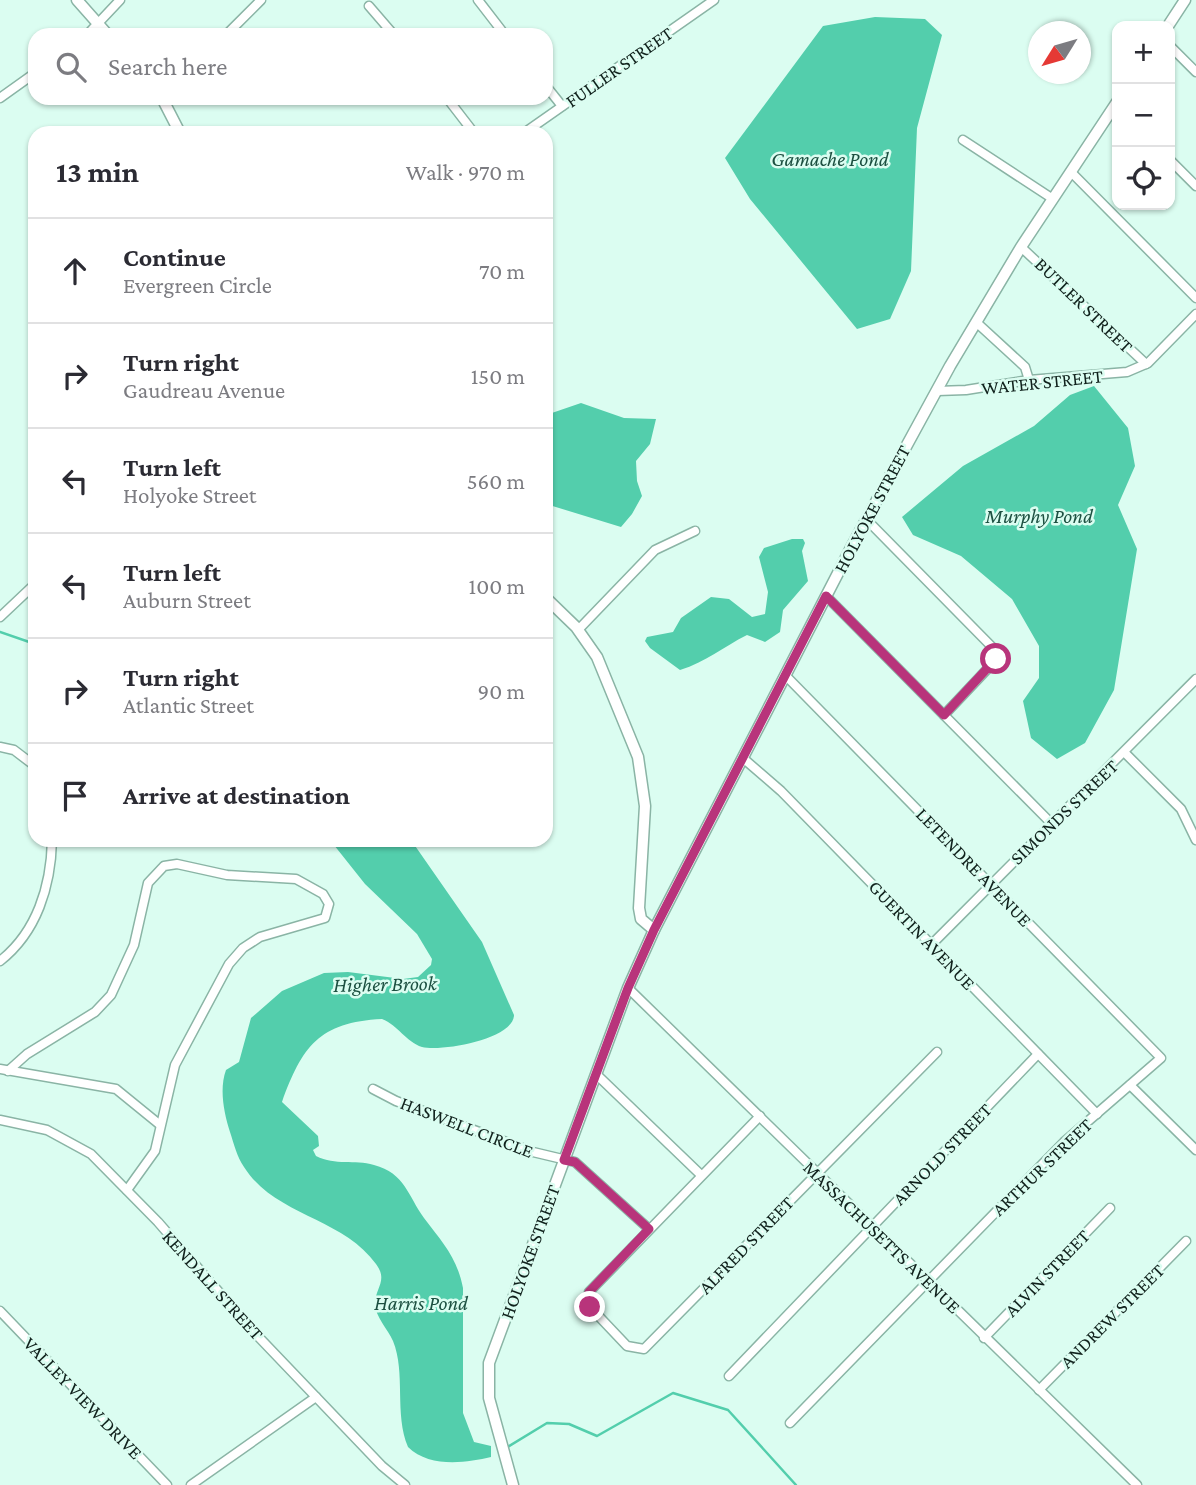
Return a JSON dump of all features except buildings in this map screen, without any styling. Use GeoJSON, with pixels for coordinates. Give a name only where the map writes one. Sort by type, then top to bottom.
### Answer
{"type":"FeatureCollection","features":[{"type":"Feature","properties":{"kind":"main road"},"geometry":{"type":"LineString","coordinates":[[77,0],[102,28]]}},
{"type":"Feature","properties":{"kind":"main road"},"geometry":{"type":"LineString","coordinates":[[1171,21],[1185,0]]}},
{"type":"Feature","properties":{"kind":"main road"},"geometry":{"type":"LineString","coordinates":[[166,105],[176,126]]}},
{"type":"Feature","properties":{"kind":"main road","name":"HOLYOKE STREET"},"geometry":{"type":"LineString","coordinates":[[513,1485],[489,1398],[489,1363],[628,988],[654,930],[866,519],[1021,247],[1112,111]]}},
{"type":"Feature","properties":{"kind":"main road"},"geometry":{"type":"LineString","coordinates":[[553,605],[578,630],[597,657],[638,757],[645,806],[639,908],[641,919],[654,930]]}},
{"type":"Feature","properties":{"kind":"street"},"geometry":{"type":"LineString","coordinates":[[94,28],[120,0]]}},
{"type":"Feature","properties":{"kind":"street"},"geometry":{"type":"LineString","coordinates":[[233,28],[261,0]]}},
{"type":"Feature","properties":{"kind":"street"},"geometry":{"type":"LineString","coordinates":[[478,0],[500,28]]}},
{"type":"Feature","properties":{"kind":"street","name":"FULLER STREET"},"geometry":{"type":"LineString","coordinates":[[534,126],[714,0]]}},
{"type":"Feature","properties":{"kind":"street"},"geometry":{"type":"LineString","coordinates":[[369,6],[388,28]]}},
{"type":"Feature","properties":{"kind":"street"},"geometry":{"type":"LineString","coordinates":[[1175,51],[1196,72]]}},
{"type":"Feature","properties":{"kind":"street"},"geometry":{"type":"LineString","coordinates":[[0,98],[28,78]]}},
{"type":"Feature","properties":{"kind":"street"},"geometry":{"type":"LineString","coordinates":[[553,95],[562,106]]}},
{"type":"Feature","properties":{"kind":"street"},"geometry":{"type":"LineString","coordinates":[[452,105],[469,126]]}},
{"type":"Feature","properties":{"kind":"street"},"geometry":{"type":"LineString","coordinates":[[963,140],[1053,199]]}},
{"type":"Feature","properties":{"kind":"street"},"geometry":{"type":"LineString","coordinates":[[1175,165],[1196,186]]}},
{"type":"Feature","properties":{"kind":"street"},"geometry":{"type":"LineString","coordinates":[[1071,172],[1196,298]]}},
{"type":"Feature","properties":{"kind":"street","name":"BUTLER STREET"},"geometry":{"type":"LineString","coordinates":[[1021,247],[1146,364]]}},
{"type":"Feature","properties":{"kind":"street"},"geometry":{"type":"LineString","coordinates":[[1146,364],[1196,314]]}},
{"type":"Feature","properties":{"kind":"street"},"geometry":{"type":"LineString","coordinates":[[976,322],[1025,367],[1029,380]]}},
{"type":"Feature","properties":{"kind":"street","name":"WATER STREET"},"geometry":{"type":"LineString","coordinates":[[937,391],[1127,372],[1146,364]]}},
{"type":"Feature","properties":{"kind":"street"},"geometry":{"type":"LineString","coordinates":[[866,519],[996,651],[994,662],[944,715]]}},
{"type":"Feature","properties":{"kind":"street"},"geometry":{"type":"LineString","coordinates":[[578,630],[656,550],[695,531]]}},
{"type":"Feature","properties":{"kind":"street"},"geometry":{"type":"LineString","coordinates":[[0,617],[28,591]]}},
{"type":"Feature","properties":{"kind":"street"},"geometry":{"type":"LineString","coordinates":[[826,596],[1052,824]]}},
{"type":"Feature","properties":{"kind":"street","name":"LETENDRE AVENUE"},"geometry":{"type":"LineString","coordinates":[[786,676],[1161,1058]]}},
{"type":"Feature","properties":{"kind":"street","name":"SIMONDS STREET"},"geometry":{"type":"LineString","coordinates":[[931,945],[1196,679]]}},
{"type":"Feature","properties":{"kind":"street"},"geometry":{"type":"LineString","coordinates":[[0,747],[14,750],[28,761]]}},
{"type":"Feature","properties":{"kind":"street"},"geometry":{"type":"LineString","coordinates":[[1125,753],[1181,809],[1196,840]]}},
{"type":"Feature","properties":{"kind":"street","name":"GUERTIN AVENUE"},"geometry":{"type":"LineString","coordinates":[[744,759],[781,791],[1097,1114]]}},
{"type":"Feature","properties":{"kind":"street"},"geometry":{"type":"LineString","coordinates":[[0,961],[20,941],[42,904],[51,847]]}},
{"type":"Feature","properties":{"kind":"street"},"geometry":{"type":"LineString","coordinates":[[4,1070],[95,1012],[111,995],[134,945],[147,886],[161,868],[177,864],[227,875],[296,878],[312,886],[328,900],[327,916],[260,937],[233,959],[175,1065],[152,1158],[127,1190]]}},
{"type":"Feature","properties":{"kind":"street","name":"MASSACHUSETTS AVENUE"},"geometry":{"type":"LineString","coordinates":[[628,988],[1137,1485]]}},
{"type":"Feature","properties":{"kind":"street","name":"ALFRED STREET"},"geometry":{"type":"LineString","coordinates":[[649,1229],[589,1292],[590,1307],[627,1346],[644,1349],[937,1052]]}},
{"type":"Feature","properties":{"kind":"street","name":"ARNOLD STREET"},"geometry":{"type":"LineString","coordinates":[[729,1376],[1038,1054]]}},
{"type":"Feature","properties":{"kind":"street","name":"ARTHUR STREET"},"geometry":{"type":"LineString","coordinates":[[789,1423],[1064,1142],[1161,1058]]}},
{"type":"Feature","properties":{"kind":"street"},"geometry":{"type":"LineString","coordinates":[[4,1070],[116,1089],[159,1124]]}},
{"type":"Feature","properties":{"kind":"street"},"geometry":{"type":"LineString","coordinates":[[596,1074],[701,1175]]}},
{"type":"Feature","properties":{"kind":"street"},"geometry":{"type":"LineString","coordinates":[[1130,1085],[1196,1150]]}},
{"type":"Feature","properties":{"kind":"street","name":"HASWELL CIRCLE"},"geometry":{"type":"LineString","coordinates":[[373,1088],[396,1101],[521,1148],[575,1162],[649,1229]]}},
{"type":"Feature","properties":{"kind":"street"},"geometry":{"type":"LineString","coordinates":[[649,1229],[760,1116]]}},
{"type":"Feature","properties":{"kind":"street","name":"KENDALL STREET"},"geometry":{"type":"LineString","coordinates":[[0,1120],[38,1127],[61,1135],[91,1154],[316,1397],[390,1475],[405,1485]]}},
{"type":"Feature","properties":{"kind":"street","name":"ALVIN STREET"},"geometry":{"type":"LineString","coordinates":[[984,1338],[1110,1209]]}},
{"type":"Feature","properties":{"kind":"street","name":"ANDREW STREET"},"geometry":{"type":"LineString","coordinates":[[1039,1390],[1186,1241]]}},
{"type":"Feature","properties":{"kind":"street","name":"VALLEY VIEW DRIVE"},"geometry":{"type":"LineString","coordinates":[[0,1311],[167,1485]]}},
{"type":"Feature","properties":{"kind":"street"},"geometry":{"type":"LineString","coordinates":[[191,1485],[316,1397]]}},
{"type":"Feature","properties":{"kind":"water","name":"Gamache Pond"},"geometry":{"type":"Polygon","coordinates":[[[875,17],[925,19],[942,35],[917,128],[911,271],[890,319],[857,329],[750,199],[725,158],[823,26],[875,17]]]}},
{"type":"Feature","properties":{"kind":"water","name":"Murphy Pond"},"geometry":{"type":"Polygon","coordinates":[[[1094,386],[1128,428],[1135,466],[1118,505],[1137,549],[1114,690],[1085,743],[1057,759],[1031,738],[1023,701],[1039,678],[1039,646],[1012,599],[961,556],[913,535],[902,517],[963,466],[1034,426],[1070,395],[1094,386]]]}},
{"type":"Feature","properties":{"kind":"water"},"geometry":{"type":"Polygon","coordinates":[[[581,403],[624,418],[656,419],[650,444],[636,461],[637,481],[642,496],[621,527],[553,506],[553,413],[581,403]]]}},
{"type":"Feature","properties":{"kind":"water"},"geometry":{"type":"Polygon","coordinates":[[[792,539],[803,539],[805,543],[802,551],[808,581],[783,610],[780,632],[765,642],[747,635],[706,659],[680,670],[650,648],[645,641],[647,637],[673,632],[681,618],[711,597],[729,599],[752,617],[765,614],[768,592],[759,557],[764,548],[792,539]]]}},
{"type":"Feature","properties":{"kind":"water","name":"Harris Pond"},"geometry":{"type":"Polygon","coordinates":[[[336,847],[416,847],[482,942],[514,1015],[511,1023],[502,1031],[476,1042],[432,1048],[416,1045],[382,1019],[343,1026],[328,1032],[306,1052],[282,1102],[318,1136],[319,1146],[313,1150],[316,1156],[331,1161],[367,1163],[384,1169],[399,1179],[448,1250],[457,1267],[463,1288],[463,1413],[474,1442],[491,1446],[491,1457],[459,1462],[437,1461],[417,1454],[408,1447],[402,1421],[397,1353],[379,1318],[375,1303],[381,1279],[376,1264],[362,1248],[345,1236],[290,1207],[257,1183],[239,1159],[224,1109],[226,1070],[239,1062],[251,1018],[282,991],[324,973],[348,972],[403,979],[418,977],[431,965],[432,959],[417,934],[365,884],[336,847]]]}},
{"type":"Feature","properties":{"kind":"waterway","name":"Higher Brook"},"geometry":{"type":"LineString","coordinates":[[0,632],[28,642]]}},
{"type":"Feature","properties":{"kind":"waterway","name":"Higher Brook"},"geometry":{"type":"LineString","coordinates":[[506,1448],[547,1423],[569,1424],[597,1436],[673,1393],[728,1410],[796,1485]]}},
{"type":"Feature","properties":{"kind":"route"},"geometry":{"type":"LineString","coordinates":[[590,1307],[589,1292],[649,1229],[575,1162],[564,1160],[628,988],[654,930],[826,596],[944,715],[996,659]]}}]}
